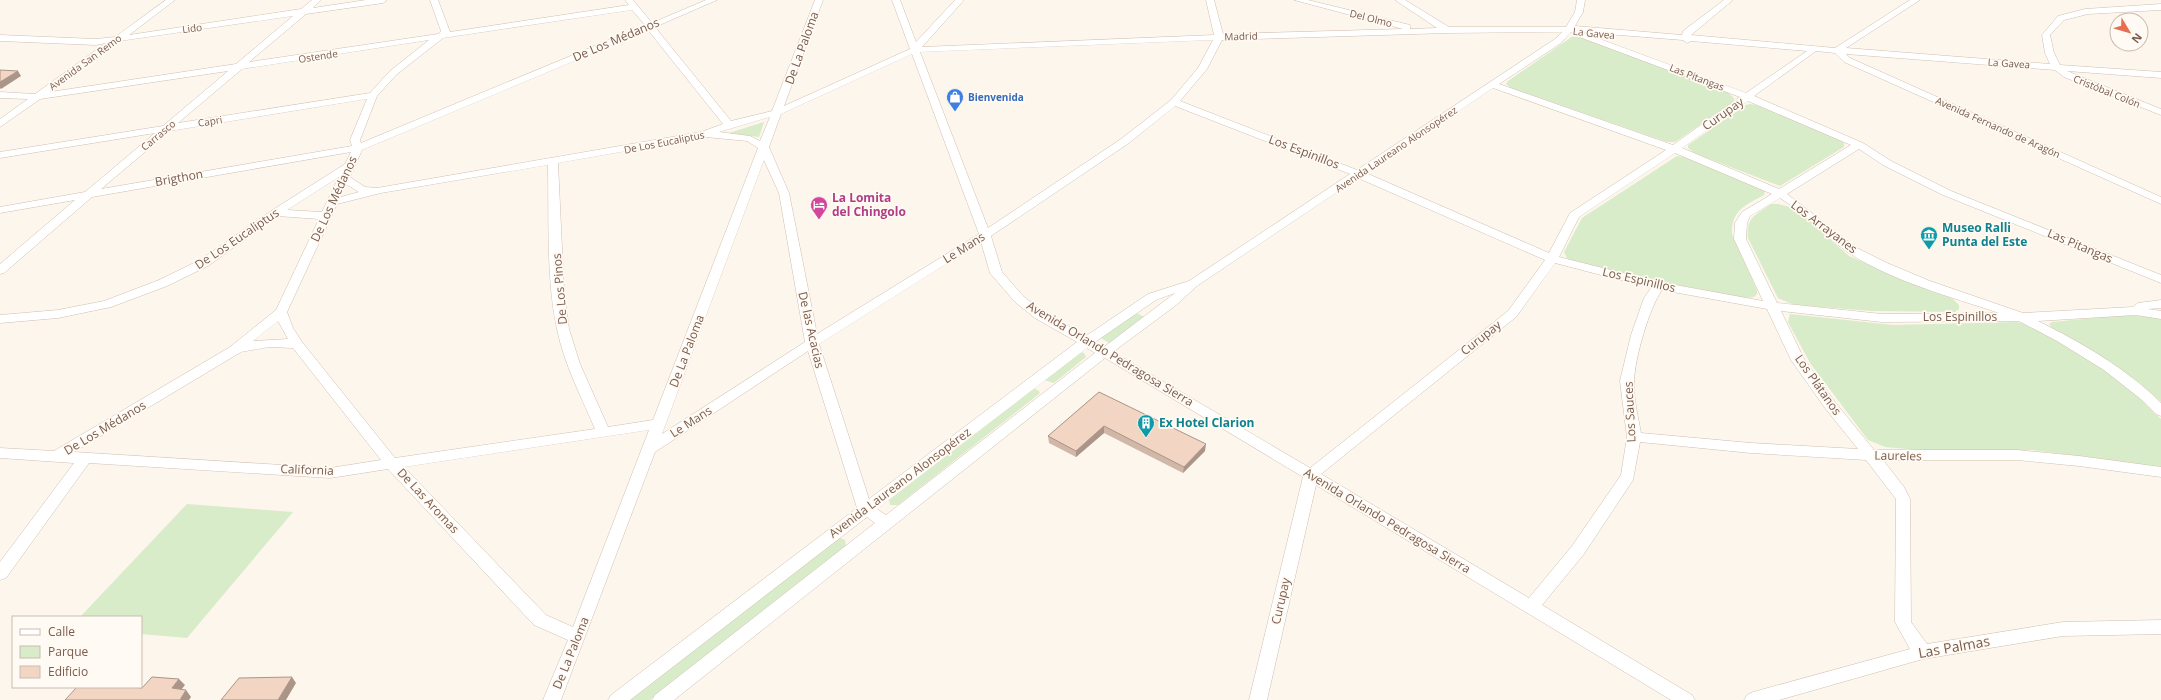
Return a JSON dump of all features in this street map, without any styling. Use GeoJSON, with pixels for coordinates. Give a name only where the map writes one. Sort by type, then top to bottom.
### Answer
{"type":"FeatureCollection","features":[{"type":"Feature","properties":{"kind":"street","name":"Avenida San Remo"},"geometry":{"type":"LineString","coordinates":[[0,124],[171,0]]}},
{"type":"Feature","properties":{"kind":"street","name":"Carrasco"},"geometry":{"type":"LineString","coordinates":[[0,270],[317,0]]}},
{"type":"Feature","properties":{"kind":"street","name":"Lido"},"geometry":{"type":"LineString","coordinates":[[0,38],[96,42],[383,0]]}},
{"type":"Feature","properties":{"kind":"street"},"geometry":{"type":"LineString","coordinates":[[358,148],[355,140],[373,96],[393,73],[446,32],[434,0]]}},
{"type":"Feature","properties":{"kind":"street","name":"De Los Médanos"},"geometry":{"type":"LineString","coordinates":[[57,456],[235,350],[281,312],[358,148],[713,0]]}},
{"type":"Feature","properties":{"kind":"street","name":"De La Paloma"},"geometry":{"type":"LineString","coordinates":[[552,700],[578,637],[778,112],[819,0]]}},
{"type":"Feature","properties":{"kind":"street","name":"Avenida Orlando Pedragosa Sierra"},"geometry":{"type":"LineString","coordinates":[[896,0],[985,235],[996,274],[1018,299],[1039,315],[1311,475],[1686,700]]}},
{"type":"Feature","properties":{"kind":"street","name":"De Los Eucaliptus"},"geometry":{"type":"LineString","coordinates":[[333,202],[381,190],[553,162],[703,135],[729,125],[778,112],[914,50],[960,0]]}},
{"type":"Feature","properties":{"kind":"street"},"geometry":{"type":"LineString","coordinates":[[1210,0],[1219,37]]}},
{"type":"Feature","properties":{"kind":"street","name":"Del Olmo"},"geometry":{"type":"LineString","coordinates":[[1298,0],[1420,31]]}},
{"type":"Feature","properties":{"kind":"street"},"geometry":{"type":"LineString","coordinates":[[1399,0],[1447,30]]}},
{"type":"Feature","properties":{"kind":"street","name":"Avenida Laureano Alonsopérez"},"geometry":{"type":"LineString","coordinates":[[661,700],[1103,352],[1171,304],[1193,283],[1558,41],[1578,16],[1581,0]]}},
{"type":"Feature","properties":{"kind":"street"},"geometry":{"type":"LineString","coordinates":[[1686,38],[1686,33],[1730,0]]}},
{"type":"Feature","properties":{"kind":"street"},"geometry":{"type":"LineString","coordinates":[[1845,51],[1916,0]]}},
{"type":"Feature","properties":{"kind":"street"},"geometry":{"type":"LineString","coordinates":[[632,3],[729,125]]}},
{"type":"Feature","properties":{"kind":"street","name":"Ostende"},"geometry":{"type":"LineString","coordinates":[[0,95],[37,97],[440,37],[632,3]]}},
{"type":"Feature","properties":{"kind":"street"},"geometry":{"type":"LineString","coordinates":[[2055,66],[2050,55],[2046,35],[2061,18],[2088,11],[2161,7]]}},
{"type":"Feature","properties":{"kind":"street","name":"Madrid"},"geometry":{"type":"LineString","coordinates":[[914,50],[1219,37],[1447,30],[1568,30]]}},
{"type":"Feature","properties":{"kind":"street","name":"La Gavea"},"geometry":{"type":"LineString","coordinates":[[1568,30],[2161,75]]}},
{"type":"Feature","properties":{"kind":"street","name":"Las Pitangas"},"geometry":{"type":"LineString","coordinates":[[1568,30],[1597,39],[1748,97],[1859,145],[1932,194],[1973,209],[1999,214],[2048,232],[2101,256],[2161,279]]}},
{"type":"Feature","properties":{"kind":"street","name":"Le Mans"},"geometry":{"type":"LineString","coordinates":[[649,449],[812,343],[985,235],[1125,141],[1174,102],[1202,69],[1219,37]]}},
{"type":"Feature","properties":{"kind":"street","name":"Curupay"},"geometry":{"type":"LineString","coordinates":[[1258,700],[1311,475],[1512,314],[1552,259],[1574,215],[1674,149],[1748,97],[1811,49]]}},
{"type":"Feature","properties":{"kind":"street","name":"Avenida Fernando de Aragón"},"geometry":{"type":"LineString","coordinates":[[1845,51],[1853,58],[2161,195]]}},
{"type":"Feature","properties":{"kind":"street","name":"Avenida Fernando de Aragón"},"geometry":{"type":"LineString","coordinates":[[1845,51],[1847,60],[2161,201]]}},
{"type":"Feature","properties":{"kind":"street","name":"Cristóbal Colón"},"geometry":{"type":"LineString","coordinates":[[2055,66],[2067,75],[2161,112]]}},
{"type":"Feature","properties":{"kind":"street","name":"Los Arrayanes"},"geometry":{"type":"LineString","coordinates":[[1492,85],[1674,149],[1779,193],[1852,250],[1926,284],[2021,317],[2062,338],[2110,367],[2147,397],[2161,411]]}},
{"type":"Feature","properties":{"kind":"street","name":"Capri"},"geometry":{"type":"LineString","coordinates":[[0,155],[373,96]]}},
{"type":"Feature","properties":{"kind":"street","name":"Los Espinillos"},"geometry":{"type":"LineString","coordinates":[[1174,102],[1358,174],[1552,259],[1659,286],[1772,306],[1882,318],[2021,317],[2136,311],[2161,315]]}},
{"type":"Feature","properties":{"kind":"street"},"geometry":{"type":"LineString","coordinates":[[703,135],[734,136],[750,139],[764,148]]}},
{"type":"Feature","properties":{"kind":"street","name":"Los Plátanos"},"geometry":{"type":"LineString","coordinates":[[1859,145],[1746,214],[1741,223],[1740,239],[1798,360],[1869,455],[1894,485],[1903,499],[1903,622],[1910,636],[1923,652]]}},
{"type":"Feature","properties":{"kind":"street","name":"Brigthon"},"geometry":{"type":"LineString","coordinates":[[0,210],[358,148]]}},
{"type":"Feature","properties":{"kind":"street","name":"De las Acacias"},"geometry":{"type":"LineString","coordinates":[[764,148],[784,193],[812,343],[865,509]]}},
{"type":"Feature","properties":{"kind":"street","name":"De Los Pinos"},"geometry":{"type":"LineString","coordinates":[[553,162],[558,291],[563,329],[573,364],[604,433]]}},
{"type":"Feature","properties":{"kind":"street","name":"De Los Eucaliptus"},"geometry":{"type":"LineString","coordinates":[[0,319],[58,314],[107,304],[162,283],[204,263],[275,213],[349,166]]}},
{"type":"Feature","properties":{"kind":"street"},"geometry":{"type":"LineString","coordinates":[[344,178],[363,190],[381,190]]}},
{"type":"Feature","properties":{"kind":"street"},"geometry":{"type":"LineString","coordinates":[[275,213],[326,216]]}},
{"type":"Feature","properties":{"kind":"street","name":"Avenida Laureano Alonsopérez"},"geometry":{"type":"LineString","coordinates":[[617,700],[865,509],[1086,342],[1152,298],[1193,283]]}},
{"type":"Feature","properties":{"kind":"street","name":"Los Sauces"},"geometry":{"type":"LineString","coordinates":[[1531,607],[1578,550],[1628,476],[1634,438],[1627,381],[1637,335],[1650,298],[1659,286]]}},
{"type":"Feature","properties":{"kind":"street","name":"Los Espinillos"},"geometry":{"type":"LineString","coordinates":[[2136,311],[2142,306],[2161,304]]}},
{"type":"Feature","properties":{"kind":"street"},"geometry":{"type":"LineString","coordinates":[[1136,308],[1153,316]]}},
{"type":"Feature","properties":{"kind":"street","name":"De Las Aromas"},"geometry":{"type":"LineString","coordinates":[[281,312],[287,328],[297,344],[391,463],[540,620],[578,637]]}},
{"type":"Feature","properties":{"kind":"street"},"geometry":{"type":"LineString","coordinates":[[235,350],[257,344],[277,342],[297,344]]}},
{"type":"Feature","properties":{"kind":"street"},"geometry":{"type":"LineString","coordinates":[[1036,379],[1055,390]]}},
{"type":"Feature","properties":{"kind":"street","name":"California"},"geometry":{"type":"LineString","coordinates":[[0,452],[330,473],[659,424]]}},
{"type":"Feature","properties":{"kind":"street","name":"Laureles"},"geometry":{"type":"LineString","coordinates":[[1634,438],[1741,448],[1869,455],[1930,456],[1994,454],[2038,456],[2085,460],[2161,472]]}},
{"type":"Feature","properties":{"kind":"street","name":"De Los Médanos"},"geometry":{"type":"LineString","coordinates":[[0,574],[85,458]]}},
{"type":"Feature","properties":{"kind":"street"},"geometry":{"type":"LineString","coordinates":[[865,509],[886,522]]}},
{"type":"Feature","properties":{"kind":"street","name":"Las Palmas"},"geometry":{"type":"LineString","coordinates":[[1753,700],[1923,652],[2063,629],[2161,627]]}},
{"type":"Feature","properties":{"kind":"green space"},"geometry":{"type":"Polygon","coordinates":[[[1573,36],[1591,40],[1727,92],[1734,98],[1733,102],[1675,142],[1667,142],[1511,88],[1506,84],[1508,81],[1573,36]]]}},
{"type":"Feature","properties":{"kind":"green space"},"geometry":{"type":"Polygon","coordinates":[[[1750,104],[1762,106],[1839,139],[1844,143],[1844,147],[1780,186],[1694,153],[1688,148],[1688,145],[1746,105],[1750,104]]]}},
{"type":"Feature","properties":{"kind":"green space"},"geometry":{"type":"Polygon","coordinates":[[[764,122],[759,137],[729,133],[764,122]]]}},
{"type":"Feature","properties":{"kind":"green space"},"geometry":{"type":"Polygon","coordinates":[[[1677,156],[1690,158],[1765,191],[1764,195],[1741,209],[1734,219],[1732,226],[1732,234],[1757,290],[1757,294],[1754,297],[1746,298],[1657,281],[1572,261],[1567,258],[1564,252],[1582,218],[1677,156]]]}},
{"type":"Feature","properties":{"kind":"green space"},"geometry":{"type":"Polygon","coordinates":[[[1771,204],[1794,208],[1849,256],[1953,299],[1959,305],[1959,309],[1955,312],[1872,311],[1794,305],[1778,298],[1748,238],[1748,226],[1750,221],[1756,214],[1771,204]]]}},
{"type":"Feature","properties":{"kind":"green space"},"geometry":{"type":"Polygon","coordinates":[[[1136,313],[1145,317],[1109,343],[1101,338],[1136,313]]]}},
{"type":"Feature","properties":{"kind":"green space"},"geometry":{"type":"Polygon","coordinates":[[[1790,314],[1893,325],[2017,322],[2032,326],[2102,367],[2139,397],[2161,419],[2161,467],[2032,450],[1918,450],[1885,447],[1868,440],[1810,363],[1788,322],[1790,314]]]}},
{"type":"Feature","properties":{"kind":"green space"},"geometry":{"type":"Polygon","coordinates":[[[2124,315],[2161,318],[2161,402],[2120,369],[2052,328],[2049,324],[2052,322],[2124,315]]]}},
{"type":"Feature","properties":{"kind":"green space"},"geometry":{"type":"Polygon","coordinates":[[[1080,352],[1084,353],[1086,357],[1054,383],[1044,380],[1080,352]]]}},
{"type":"Feature","properties":{"kind":"green space"},"geometry":{"type":"Polygon","coordinates":[[[1034,388],[1040,392],[1039,394],[898,505],[890,505],[889,499],[1034,388]]]}},
{"type":"Feature","properties":{"kind":"green space"},"geometry":{"type":"Polygon","coordinates":[[[187,504],[293,512],[187,638],[142,634],[142,616],[81,616],[187,504]]]}},
{"type":"Feature","properties":{"kind":"green space"},"geometry":{"type":"Polygon","coordinates":[[[840,538],[845,540],[846,546],[650,700],[630,700],[836,539],[840,538]]]}},
{"type":"Feature","properties":{"kind":"building"},"geometry":{"type":"Polygon","coordinates":[[[0,70],[18,71],[0,82],[0,70]]]}},
{"type":"Feature","properties":{"kind":"building","name":"Ex Hotel Clarion"},"geometry":{"type":"Polygon","coordinates":[[[1099,392],[1206,444],[1184,467],[1104,426],[1076,451],[1048,436],[1099,392]]]}},
{"type":"Feature","properties":{"kind":"building"},"geometry":{"type":"Polygon","coordinates":[[[152,677],[179,679],[172,688],[186,690],[180,700],[65,700],[76,688],[142,688],[152,677]]]}},
{"type":"Feature","properties":{"kind":"building"},"geometry":{"type":"Polygon","coordinates":[[[292,677],[278,700],[221,700],[239,678],[292,677]]]}},
{"type":"Feature","properties":{"kind":"place","name":"Bienvenida"},"geometry":{"type":"Point","coordinates":[955,112]}},
{"type":"Feature","properties":{"kind":"place","name":"La Lomita del Chingolo"},"geometry":{"type":"Point","coordinates":[819,220]}},
{"type":"Feature","properties":{"kind":"place","name":"Museo Ralli Punta del Este"},"geometry":{"type":"Point","coordinates":[1929,250]}},
{"type":"Feature","properties":{"kind":"place","name":"Ex Hotel Clarion"},"geometry":{"type":"Point","coordinates":[1146,438]}}]}
